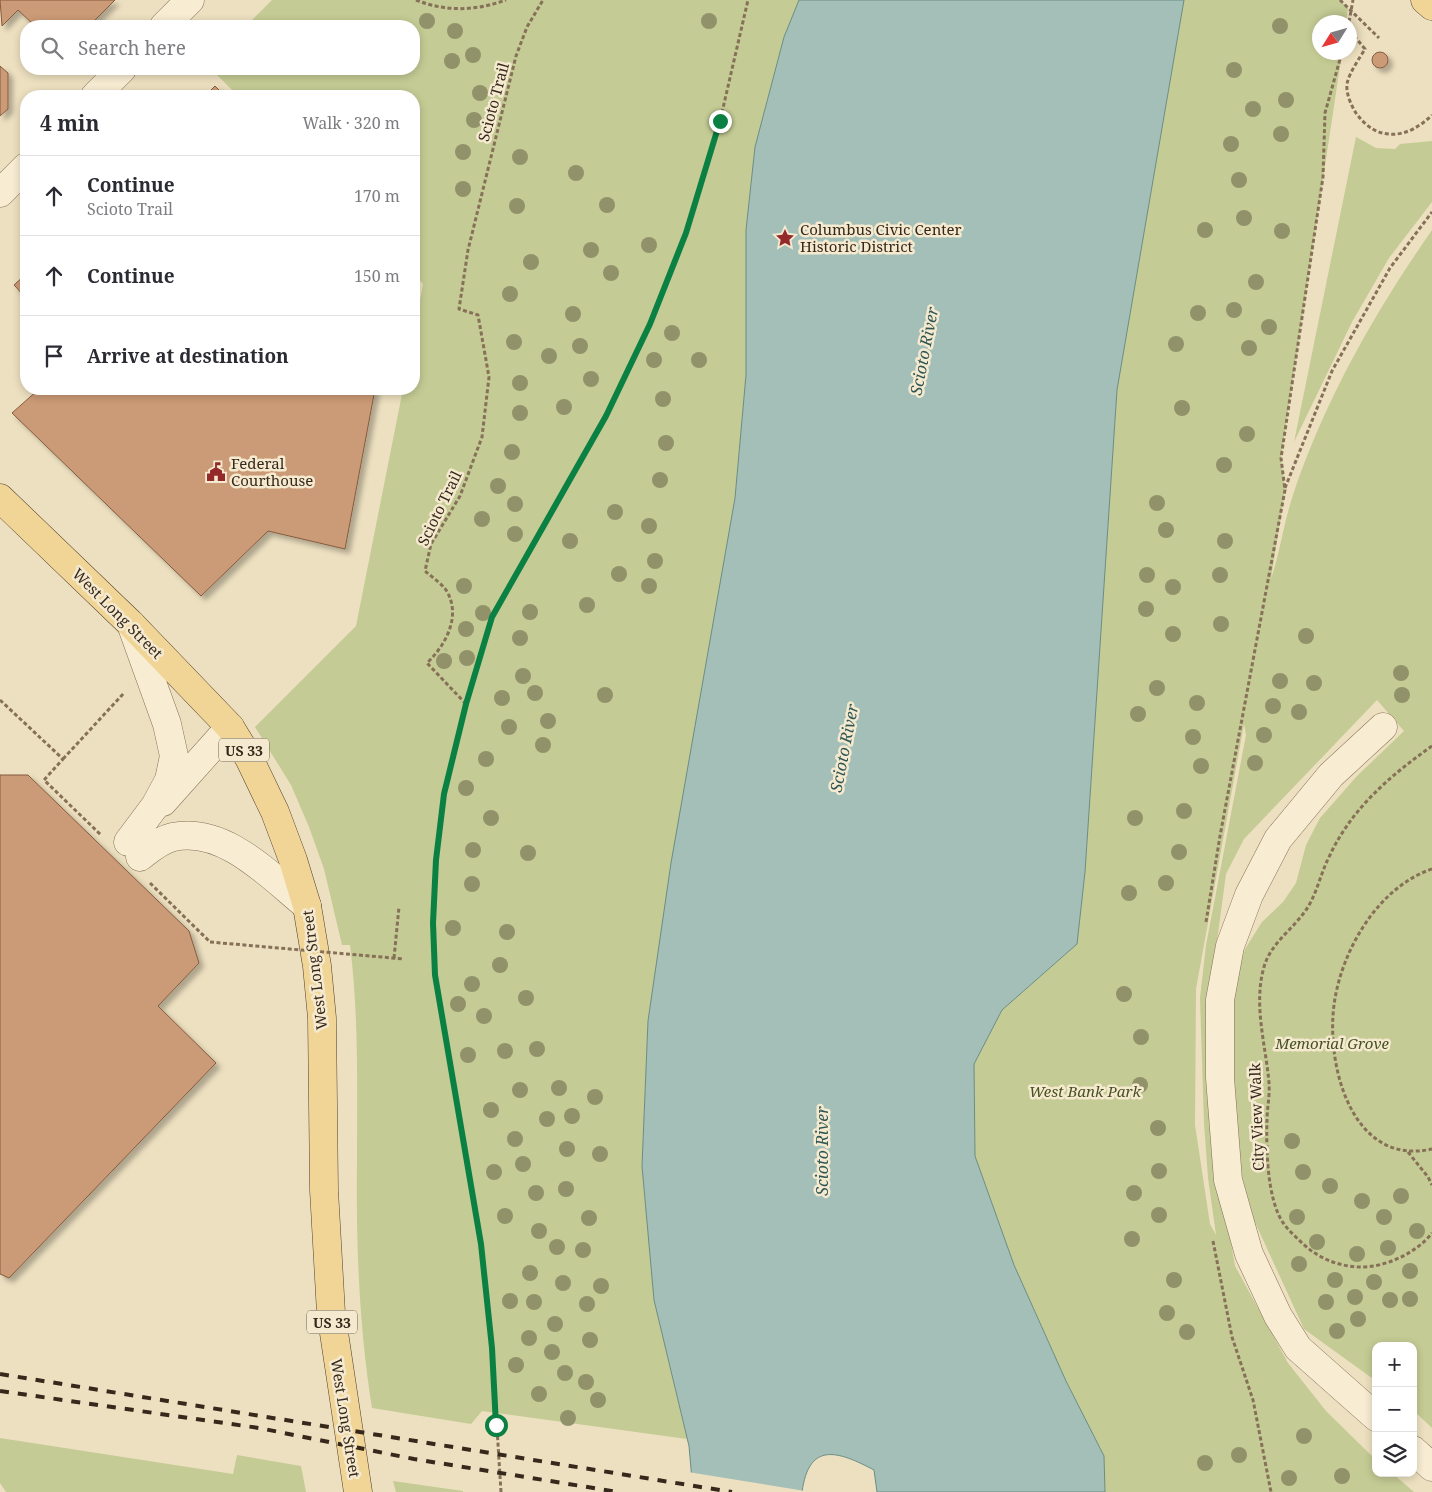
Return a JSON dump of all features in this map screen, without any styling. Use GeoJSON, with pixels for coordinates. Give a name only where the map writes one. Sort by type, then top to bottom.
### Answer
{"type":"FeatureCollection","features":[{"type":"Feature","properties":{"kind":"main road"},"geometry":{"type":"LineString","coordinates":[[1425,0],[1432,6]]}},
{"type":"Feature","properties":{"kind":"main road","name":"West Long Street"},"geometry":{"type":"LineString","coordinates":[[0,498],[132,624],[230,727],[249,758],[274,812],[307,906],[317,966],[322,1018],[324,1190],[331,1313],[358,1492]]}},
{"type":"Feature","properties":{"kind":"street"},"geometry":{"type":"LineString","coordinates":[[170,20],[190,0]]}},
{"type":"Feature","properties":{"kind":"street"},"geometry":{"type":"LineString","coordinates":[[101,90],[116,75]]}},
{"type":"Feature","properties":{"kind":"street"},"geometry":{"type":"LineString","coordinates":[[0,193],[20,173]]}},
{"type":"Feature","properties":{"kind":"street"},"geometry":{"type":"LineString","coordinates":[[132,624],[167,724],[174,756],[169,780],[137,841]]}},
{"type":"Feature","properties":{"kind":"street"},"geometry":{"type":"LineString","coordinates":[[1372,1413],[1298,1348],[1278,1316],[1249,1254],[1228,1180],[1220,1078],[1220,1000],[1230,946],[1250,896],[1278,839],[1331,775],[1382,726]]}},
{"type":"Feature","properties":{"kind":"street"},"geometry":{"type":"LineString","coordinates":[[137,841],[230,727]]}},
{"type":"Feature","properties":{"kind":"street"},"geometry":{"type":"LineString","coordinates":[[137,841],[157,844],[173,838],[195,835],[228,846],[252,861],[307,906]]}},
{"type":"Feature","properties":{"kind":"street"},"geometry":{"type":"LineString","coordinates":[[1417,1453],[1432,1466]]}},
{"type":"Feature","properties":{"kind":"path"},"geometry":{"type":"LineString","coordinates":[[416,0],[452,10],[477,8],[506,0]]}},
{"type":"Feature","properties":{"kind":"path","name":"Scioto Trail"},"geometry":{"type":"LineString","coordinates":[[466,704],[427,663],[438,652],[451,629],[452,604],[446,589],[425,571],[432,544],[460,496],[482,437],[489,377],[478,315],[459,309],[468,250],[510,81],[527,27],[543,0]]}},
{"type":"Feature","properties":{"kind":"path"},"geometry":{"type":"LineString","coordinates":[[501,1492],[492,1348],[481,1244],[435,975],[433,923],[436,860],[444,794],[466,704],[492,617],[606,416],[653,315],[686,233],[720,121],[748,0]]}},
{"type":"Feature","properties":{"kind":"path"},"geometry":{"type":"LineString","coordinates":[[1340,0],[1379,38]]}},
{"type":"Feature","properties":{"kind":"path"},"geometry":{"type":"LineString","coordinates":[[1350,15],[1353,0]]}},
{"type":"Feature","properties":{"kind":"path"},"geometry":{"type":"LineString","coordinates":[[1357,39],[1365,49],[1347,82],[1347,93],[1352,107],[1364,125],[1379,134],[1400,134],[1422,126],[1432,116]]}},
{"type":"Feature","properties":{"kind":"path"},"geometry":{"type":"LineString","coordinates":[[1323,177],[1325,113],[1340,60]]}},
{"type":"Feature","properties":{"kind":"path"},"geometry":{"type":"LineString","coordinates":[[1285,490],[1336,364],[1390,268],[1432,212]]}},
{"type":"Feature","properties":{"kind":"path"},"geometry":{"type":"LineString","coordinates":[[91,824],[44,780],[124,693]]}},
{"type":"Feature","properties":{"kind":"path"},"geometry":{"type":"LineString","coordinates":[[0,700],[63,759]]}},
{"type":"Feature","properties":{"kind":"path","name":"City View Walk"},"geometry":{"type":"LineString","coordinates":[[1432,746],[1391,776],[1362,805],[1346,828],[1330,855],[1319,885],[1307,908],[1280,938],[1264,966],[1260,996],[1261,1025],[1270,1092],[1267,1121],[1270,1181],[1283,1223],[1310,1250],[1329,1261],[1346,1266],[1365,1267],[1386,1263],[1427,1240],[1432,1233]]}},
{"type":"Feature","properties":{"kind":"path"},"geometry":{"type":"LineString","coordinates":[[1432,869],[1420,873],[1396,889],[1376,909],[1358,936],[1342,971],[1334,1005],[1333,1038],[1338,1073],[1347,1102],[1358,1121],[1374,1139],[1391,1148],[1407,1151],[1416,1152],[1432,1149]]}},
{"type":"Feature","properties":{"kind":"path"},"geometry":{"type":"LineString","coordinates":[[394,958],[399,907]]}},
{"type":"Feature","properties":{"kind":"path"},"geometry":{"type":"LineString","coordinates":[[210,942],[404,959]]}},
{"type":"Feature","properties":{"kind":"path"},"geometry":{"type":"LineString","coordinates":[[1407,1151],[1430,1178],[1432,1185]]}},
{"type":"Feature","properties":{"kind":"green space"},"geometry":{"type":"Polygon","coordinates":[[[272,0],[799,0],[784,37],[755,147],[746,230],[746,375],[735,498],[648,1021],[642,1166],[654,1300],[687,1439],[482,1411],[471,1424],[372,1408],[364,1347],[359,1285],[356,1026],[350,945],[342,945],[324,869],[291,785],[255,727],[356,626],[402,395],[420,395],[420,300],[423,284],[420,281],[420,90],[232,90],[217,75],[420,75],[420,20],[252,20],[272,0]]]}},
{"type":"Feature","properties":{"kind":"green space","name":"West Bank Park"},"geometry":{"type":"Polygon","coordinates":[[[1184,0],[1340,0],[1348,8],[1347,15],[1312,15],[1312,60],[1341,60],[1281,458],[1285,490],[1271,579],[1293,495],[1320,425],[1371,325],[1432,230],[1432,1428],[1417,1414],[1417,1342],[1372,1342],[1372,1378],[1304,1329],[1254,1220],[1242,1176],[1235,1121],[1230,1022],[1235,982],[1245,949],[1262,922],[1283,902],[1296,883],[1306,845],[1320,818],[1357,776],[1404,731],[1377,700],[1244,839],[1226,874],[1211,986],[1211,1128],[1235,1266],[1288,1363],[1326,1411],[1372,1456],[1372,1477],[1397,1477],[1414,1492],[1105,1492],[1104,1456],[1066,1381],[1014,1265],[975,1156],[974,1064],[1002,1010],[1077,944],[1085,872],[1117,390],[1184,0]],[[1244,724],[1196,989],[1195,1125],[1210,1224],[1216,1235],[1208,1178],[1204,1123],[1200,998],[1206,945],[1246,735],[1244,724]]]}},
{"type":"Feature","properties":{"kind":"green space"},"geometry":{"type":"Polygon","coordinates":[[[1356,137],[1376,148],[1395,149],[1400,144],[1432,141],[1432,202],[1389,258],[1352,322],[1294,442],[1356,137]]]}},
{"type":"Feature","properties":{"kind":"green space"},"geometry":{"type":"Polygon","coordinates":[[[0,1438],[233,1474],[237,1455],[301,1466],[306,1492],[6,1492],[0,1483],[0,1438]]]}},
{"type":"Feature","properties":{"kind":"green space"},"geometry":{"type":"Polygon","coordinates":[[[393,1481],[463,1491],[463,1492],[396,1492],[393,1481]]]}},
{"type":"Feature","properties":{"kind":"water","name":"Scioto River"},"geometry":{"type":"Polygon","coordinates":[[[799,0],[1184,0],[1117,390],[1085,872],[1077,944],[1002,1010],[974,1064],[975,1156],[1014,1265],[1066,1381],[1104,1456],[1105,1492],[877,1492],[874,1470],[849,1458],[827,1455],[818,1458],[811,1464],[802,1492],[693,1492],[689,1446],[654,1300],[642,1166],[648,1021],[671,863],[735,498],[746,375],[746,230],[755,147],[784,37],[799,0]]]}},
{"type":"Feature","properties":{"kind":"pier"},"geometry":{"type":"Polygon","coordinates":[[[688,1472],[805,1491],[805,1492],[690,1492],[688,1472]]]}},
{"type":"Feature","properties":{"kind":"building"},"geometry":{"type":"Polygon","coordinates":[[[0,0],[115,0],[95,20],[29,20],[18,10],[2,26],[0,0]]]}},
{"type":"Feature","properties":{"kind":"building"},"geometry":{"type":"Polygon","coordinates":[[[1380,52],[1388,60],[1380,68],[1372,60],[1380,52]]]}},
{"type":"Feature","properties":{"kind":"building"},"geometry":{"type":"Polygon","coordinates":[[[0,66],[8,73],[8,109],[0,116],[0,66]]]}},
{"type":"Feature","properties":{"kind":"building"},"geometry":{"type":"Polygon","coordinates":[[[215,86],[219,90],[211,90],[215,86]]]}},
{"type":"Feature","properties":{"kind":"building"},"geometry":{"type":"Polygon","coordinates":[[[20,280],[20,292],[14,285],[20,280]]]}},
{"type":"Feature","properties":{"kind":"building","name":"Federal Courthouse"},"geometry":{"type":"Polygon","coordinates":[[[32,395],[374,395],[345,549],[268,531],[201,596],[12,413],[32,395]]]}},
{"type":"Feature","properties":{"kind":"building"},"geometry":{"type":"Polygon","coordinates":[[[0,775],[28,775],[189,931],[199,963],[158,1006],[216,1063],[9,1278],[0,1274],[0,775]]]}},
{"type":"Feature","properties":{"kind":"railway"},"geometry":{"type":"LineString","coordinates":[[0,1374],[732,1492]]}},
{"type":"Feature","properties":{"kind":"railway"},"geometry":{"type":"LineString","coordinates":[[0,1391],[259,1428],[414,1459],[618,1492]]}},
{"type":"Feature","properties":{"kind":"place","name":"Columbus Civic Center Historic District"},"geometry":{"type":"Point","coordinates":[785,238]}},
{"type":"Feature","properties":{"kind":"place","name":"Federal Courthouse"},"geometry":{"type":"Point","coordinates":[216,472]}},
{"type":"Feature","properties":{"kind":"route"},"geometry":{"type":"LineString","coordinates":[[496,1425],[492,1348],[481,1244],[435,975],[433,923],[436,860],[444,794],[466,704],[492,617],[606,416],[650,324],[686,233],[720,121]]}},
{"type":"Feature","properties":{"kind":"park label","name":"Memorial Grove"},"geometry":{"type":"Point","coordinates":[1332,1043]}}]}
